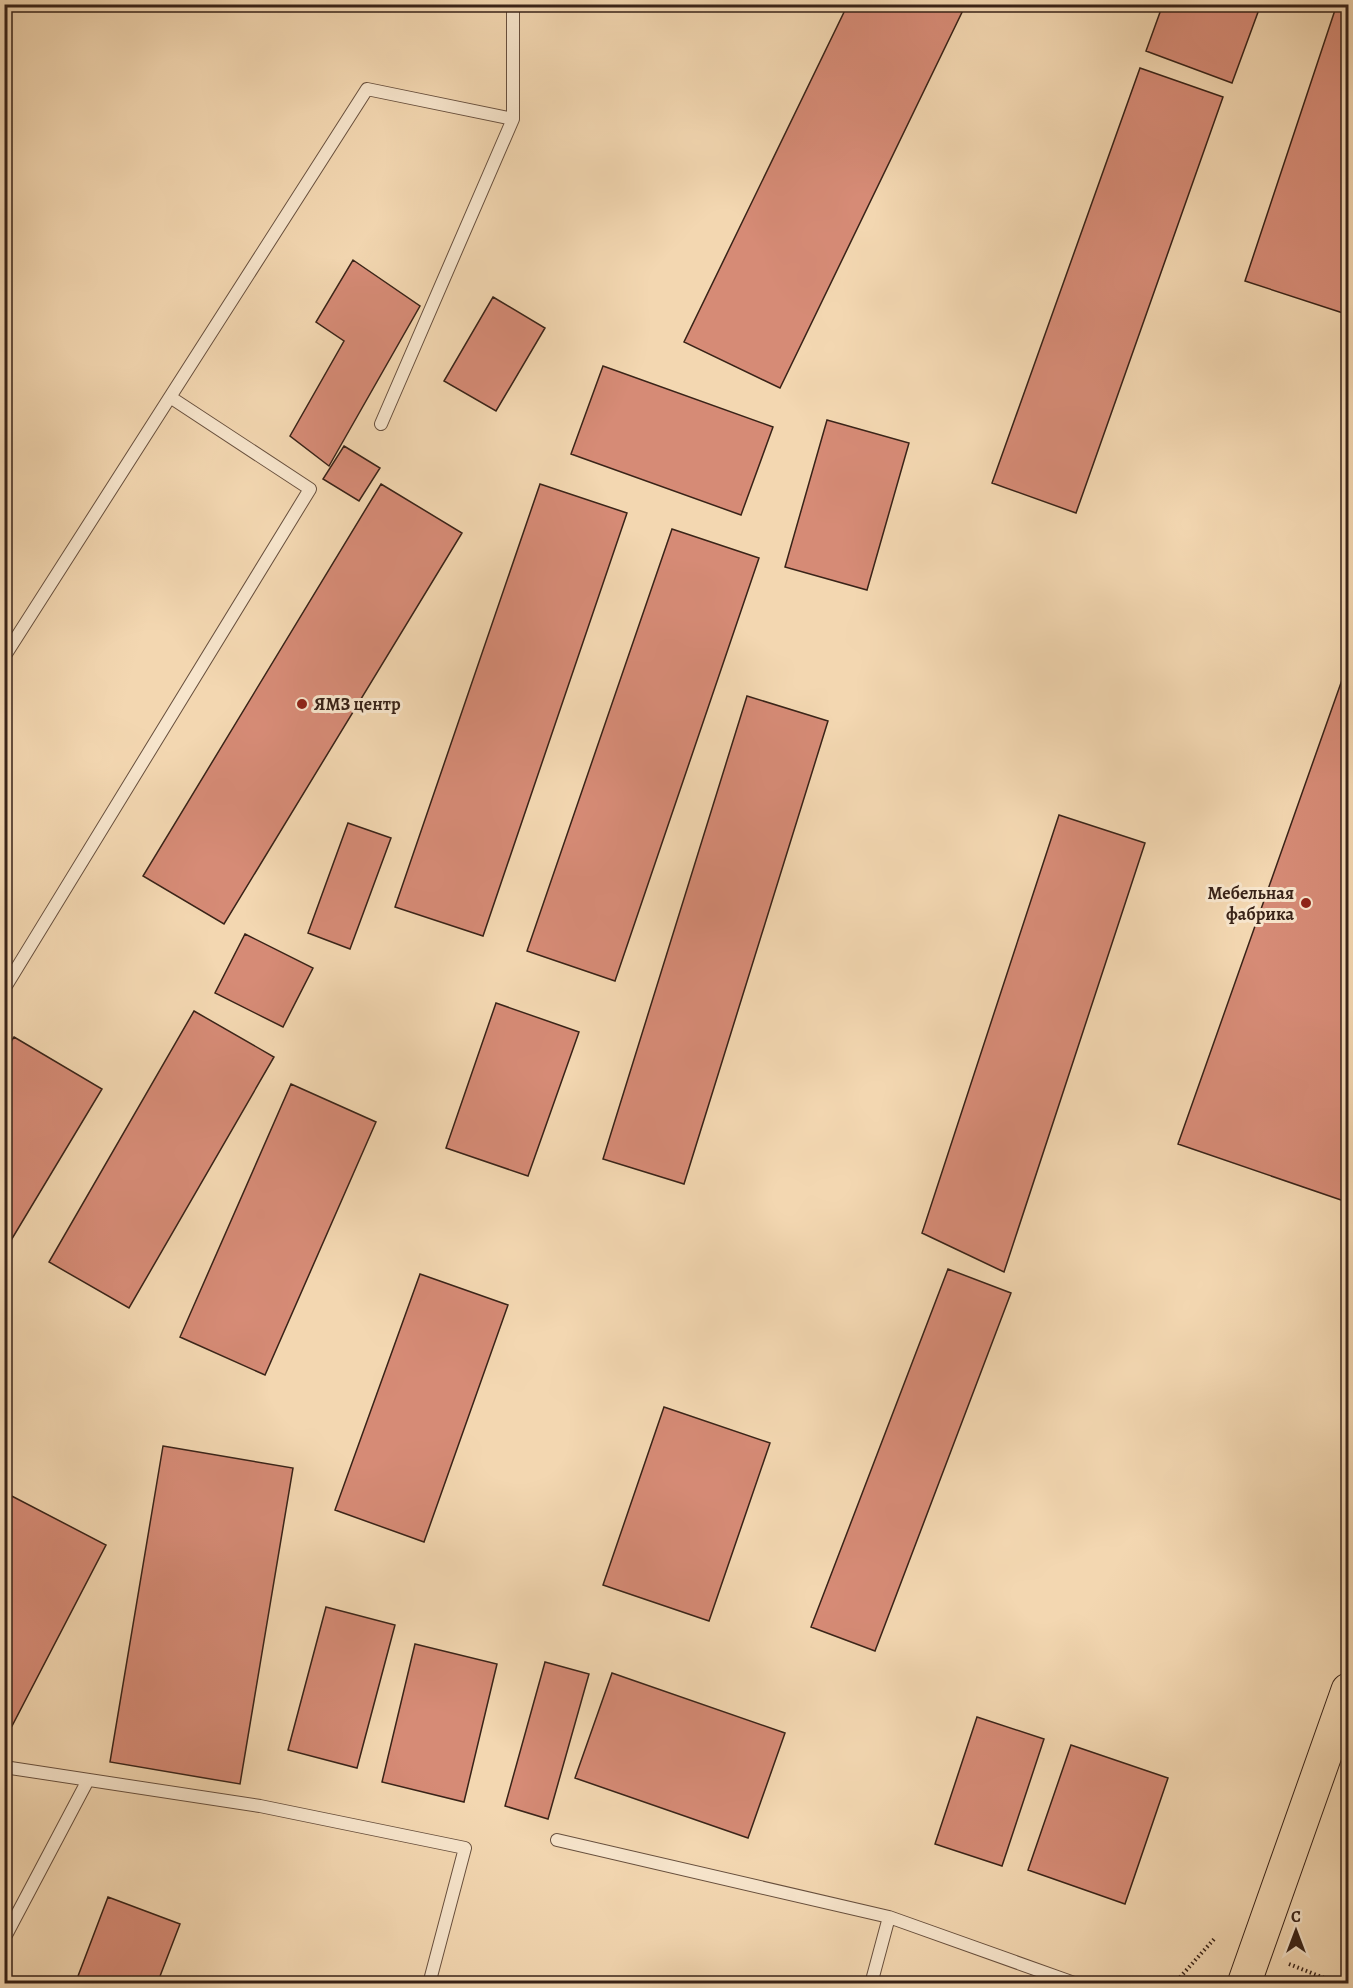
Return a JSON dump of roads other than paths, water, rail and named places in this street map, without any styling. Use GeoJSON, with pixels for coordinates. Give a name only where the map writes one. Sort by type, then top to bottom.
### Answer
{"type":"FeatureCollection","features":[{"type":"Feature","properties":{"kind":"main road"},"geometry":{"type":"LineString","coordinates":[[1244,1983],[1348,1690]]}},
{"type":"Feature","properties":{"kind":"lane"},"geometry":{"type":"LineString","coordinates":[[381,424],[513,119],[513,4]]}},
{"type":"Feature","properties":{"kind":"lane"},"geometry":{"type":"LineString","coordinates":[[4,657],[367,89],[513,119]]}},
{"type":"Feature","properties":{"kind":"lane"},"geometry":{"type":"LineString","coordinates":[[4,989],[310,489],[170,398]]}},
{"type":"Feature","properties":{"kind":"lane"},"geometry":{"type":"LineString","coordinates":[[4,1767],[260,1806],[465,1848],[429,1983]]}},
{"type":"Feature","properties":{"kind":"lane"},"geometry":{"type":"LineString","coordinates":[[4,1939],[88,1780]]}},
{"type":"Feature","properties":{"kind":"lane"},"geometry":{"type":"LineString","coordinates":[[557,1840],[889,1917],[1077,1983]]}},
{"type":"Feature","properties":{"kind":"lane"},"geometry":{"type":"LineString","coordinates":[[871,1983],[889,1917]]}},
{"type":"Feature","properties":{"kind":"place","name":"ЯМЗ центр"},"geometry":{"type":"Point","coordinates":[302,704]}},
{"type":"Feature","properties":{"kind":"place","name":"Мебельная фабрика"},"geometry":{"type":"Point","coordinates":[1306,903]}}]}
